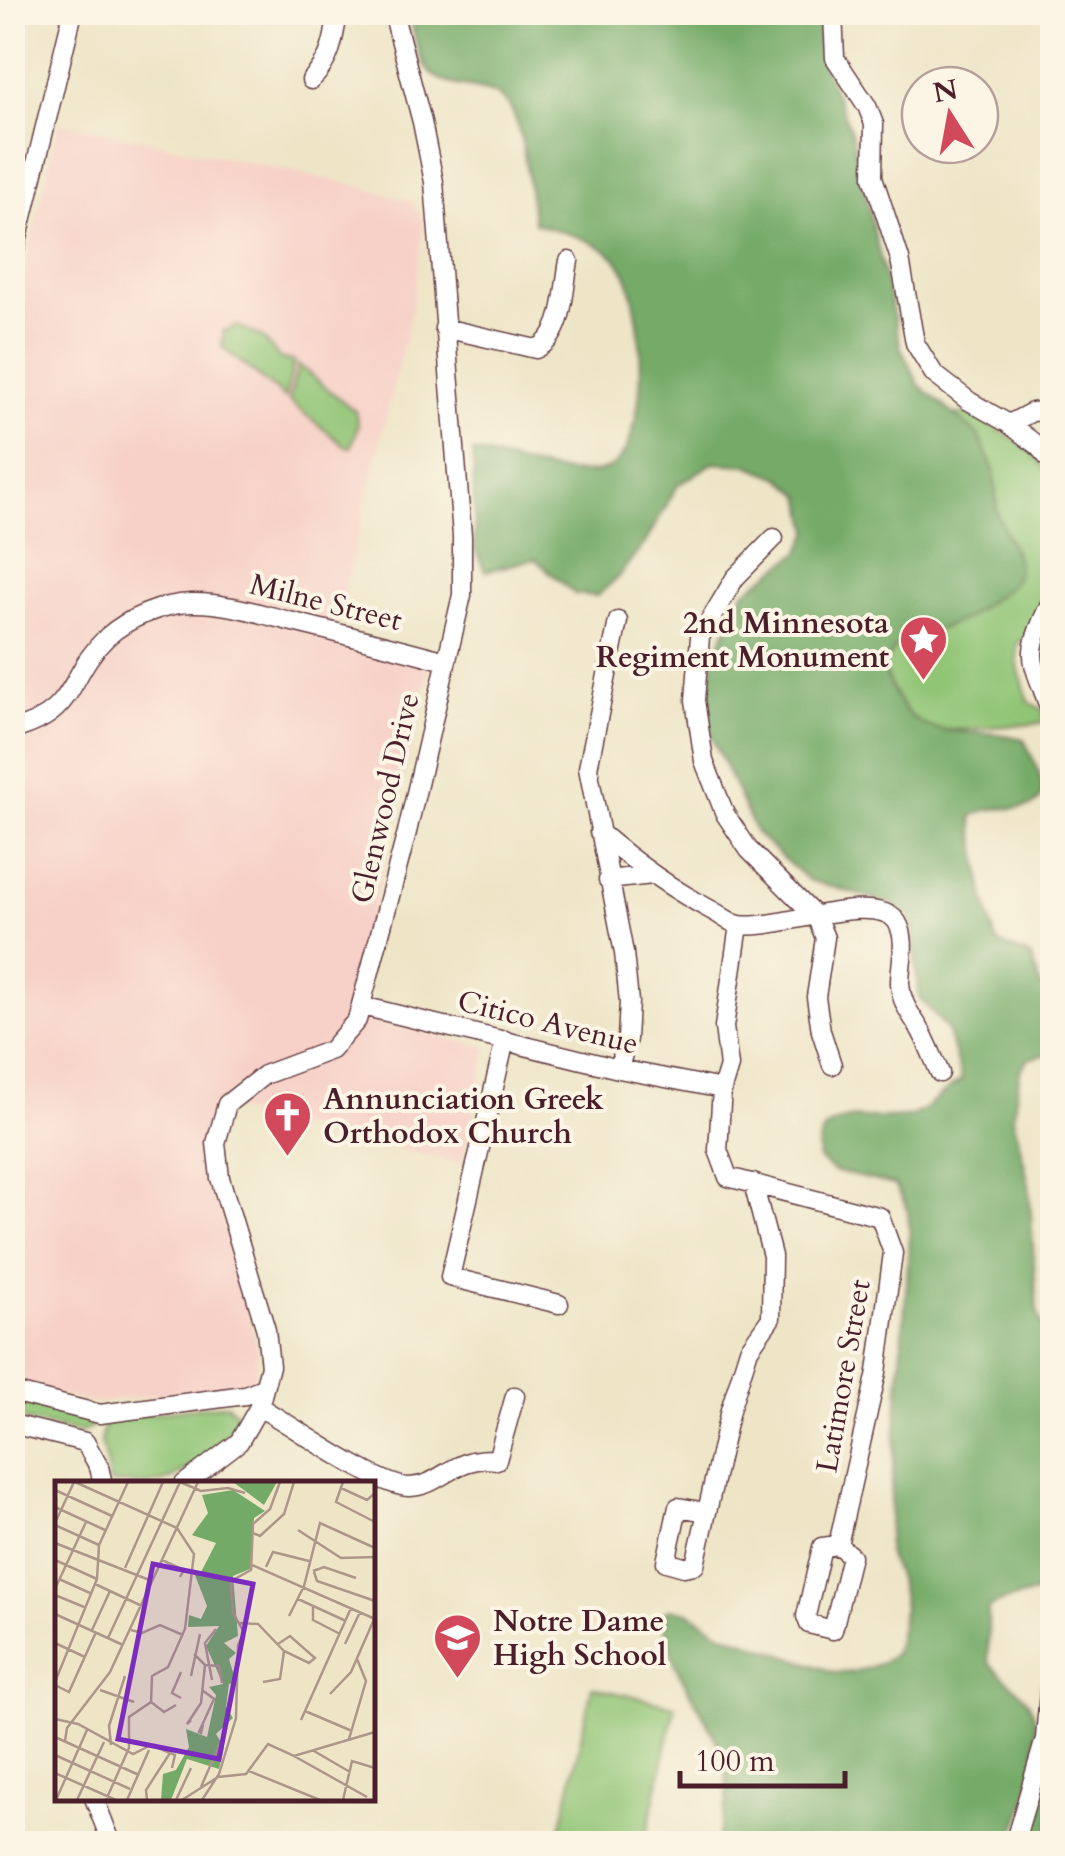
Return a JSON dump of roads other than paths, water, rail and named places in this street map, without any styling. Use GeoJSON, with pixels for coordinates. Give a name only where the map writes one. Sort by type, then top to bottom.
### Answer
{"type":"FeatureCollection","features":[{"type":"Feature","properties":{"kind":"street"},"geometry":{"type":"LineString","coordinates":[[12,262],[73,12]]}},
{"type":"Feature","properties":{"kind":"street"},"geometry":{"type":"LineString","coordinates":[[311,80],[323,69],[334,44],[338,12]]}},
{"type":"Feature","properties":{"kind":"street","name":"Glenwood Drive"},"geometry":{"type":"LineString","coordinates":[[188,1481],[239,1442],[261,1398],[270,1366],[266,1330],[220,1178],[216,1143],[227,1104],[264,1075],[331,1050],[348,1034],[362,1006],[462,595],[434,182],[393,12]]}},
{"type":"Feature","properties":{"kind":"street"},"geometry":{"type":"LineString","coordinates":[[833,12],[835,58],[867,106],[874,124],[873,177],[900,259],[915,344],[934,374],[969,402],[1009,424],[1052,462]]}},
{"type":"Feature","properties":{"kind":"street"},"geometry":{"type":"LineString","coordinates":[[12,170],[32,175]]}},
{"type":"Feature","properties":{"kind":"street"},"geometry":{"type":"LineString","coordinates":[[444,328],[536,349],[548,344],[555,332],[569,261]]}},
{"type":"Feature","properties":{"kind":"street"},"geometry":{"type":"LineString","coordinates":[[1009,424],[1032,412],[1052,410]]}},
{"type":"Feature","properties":{"kind":"street"},"geometry":{"type":"LineString","coordinates":[[774,538],[734,578],[700,637],[696,700],[704,761],[724,814],[748,850],[817,918],[824,938],[816,997],[832,1065]]}},
{"type":"Feature","properties":{"kind":"street"},"geometry":{"type":"LineString","coordinates":[[1052,600],[1036,632],[1032,652],[1034,672],[1052,717]]}},
{"type":"Feature","properties":{"kind":"street","name":"Milne Street"},"geometry":{"type":"LineString","coordinates":[[12,730],[51,716],[71,694],[91,655],[126,622],[172,605],[238,608],[446,661]]}},
{"type":"Feature","properties":{"kind":"street"},"geometry":{"type":"LineString","coordinates":[[618,621],[588,768],[624,954],[629,1002],[627,1039],[619,1069]]}},
{"type":"Feature","properties":{"kind":"street"},"geometry":{"type":"LineString","coordinates":[[600,832],[652,875],[740,925],[817,918],[861,909],[885,911],[897,922],[902,940],[900,982],[905,1010],[921,1031],[940,1074]]}},
{"type":"Feature","properties":{"kind":"street"},"geometry":{"type":"LineString","coordinates":[[608,880],[652,875]]}},
{"type":"Feature","properties":{"kind":"street"},"geometry":{"type":"LineString","coordinates":[[706,1512],[730,1410],[750,1349],[770,1318],[772,1256],[753,1183],[728,1177],[718,1150],[722,1089],[728,1066],[724,1027],[740,925]]}},
{"type":"Feature","properties":{"kind":"street","name":"Citico Avenue"},"geometry":{"type":"LineString","coordinates":[[362,1006],[619,1069],[722,1089]]}},
{"type":"Feature","properties":{"kind":"street"},"geometry":{"type":"LineString","coordinates":[[505,1040],[450,1277],[559,1304]]}},
{"type":"Feature","properties":{"kind":"street","name":"Latimore Street"},"geometry":{"type":"LineString","coordinates":[[753,1183],[880,1217],[893,1253],[877,1372],[838,1545]]}},
{"type":"Feature","properties":{"kind":"street"},"geometry":{"type":"LineString","coordinates":[[12,1392],[100,1414],[245,1395],[261,1398],[370,1472],[415,1488],[479,1458],[498,1460],[515,1396]]}},
{"type":"Feature","properties":{"kind":"street"},"geometry":{"type":"LineString","coordinates":[[85,1442],[100,1414]]}},
{"type":"Feature","properties":{"kind":"street"},"geometry":{"type":"LineString","coordinates":[[12,1424],[85,1442],[99,1466],[102,1481]]}},
{"type":"Feature","properties":{"kind":"street"},"geometry":{"type":"LineString","coordinates":[[1014,1844],[1045,1739],[1052,1656]]}},
{"type":"Feature","properties":{"kind":"street"},"geometry":{"type":"LineString","coordinates":[[95,1801],[112,1844]]}},
{"type":"Feature","properties":{"kind":"place","name":"2nd Minnesota Regiment Monument"},"geometry":{"type":"Point","coordinates":[924,682]}},
{"type":"Feature","properties":{"kind":"place","name":"Annunciation Greek Orthodox Church"},"geometry":{"type":"Point","coordinates":[288,1158]}},
{"type":"Feature","properties":{"kind":"place","name":"Notre Dame High School"},"geometry":{"type":"Point","coordinates":[458,1680]}}]}
